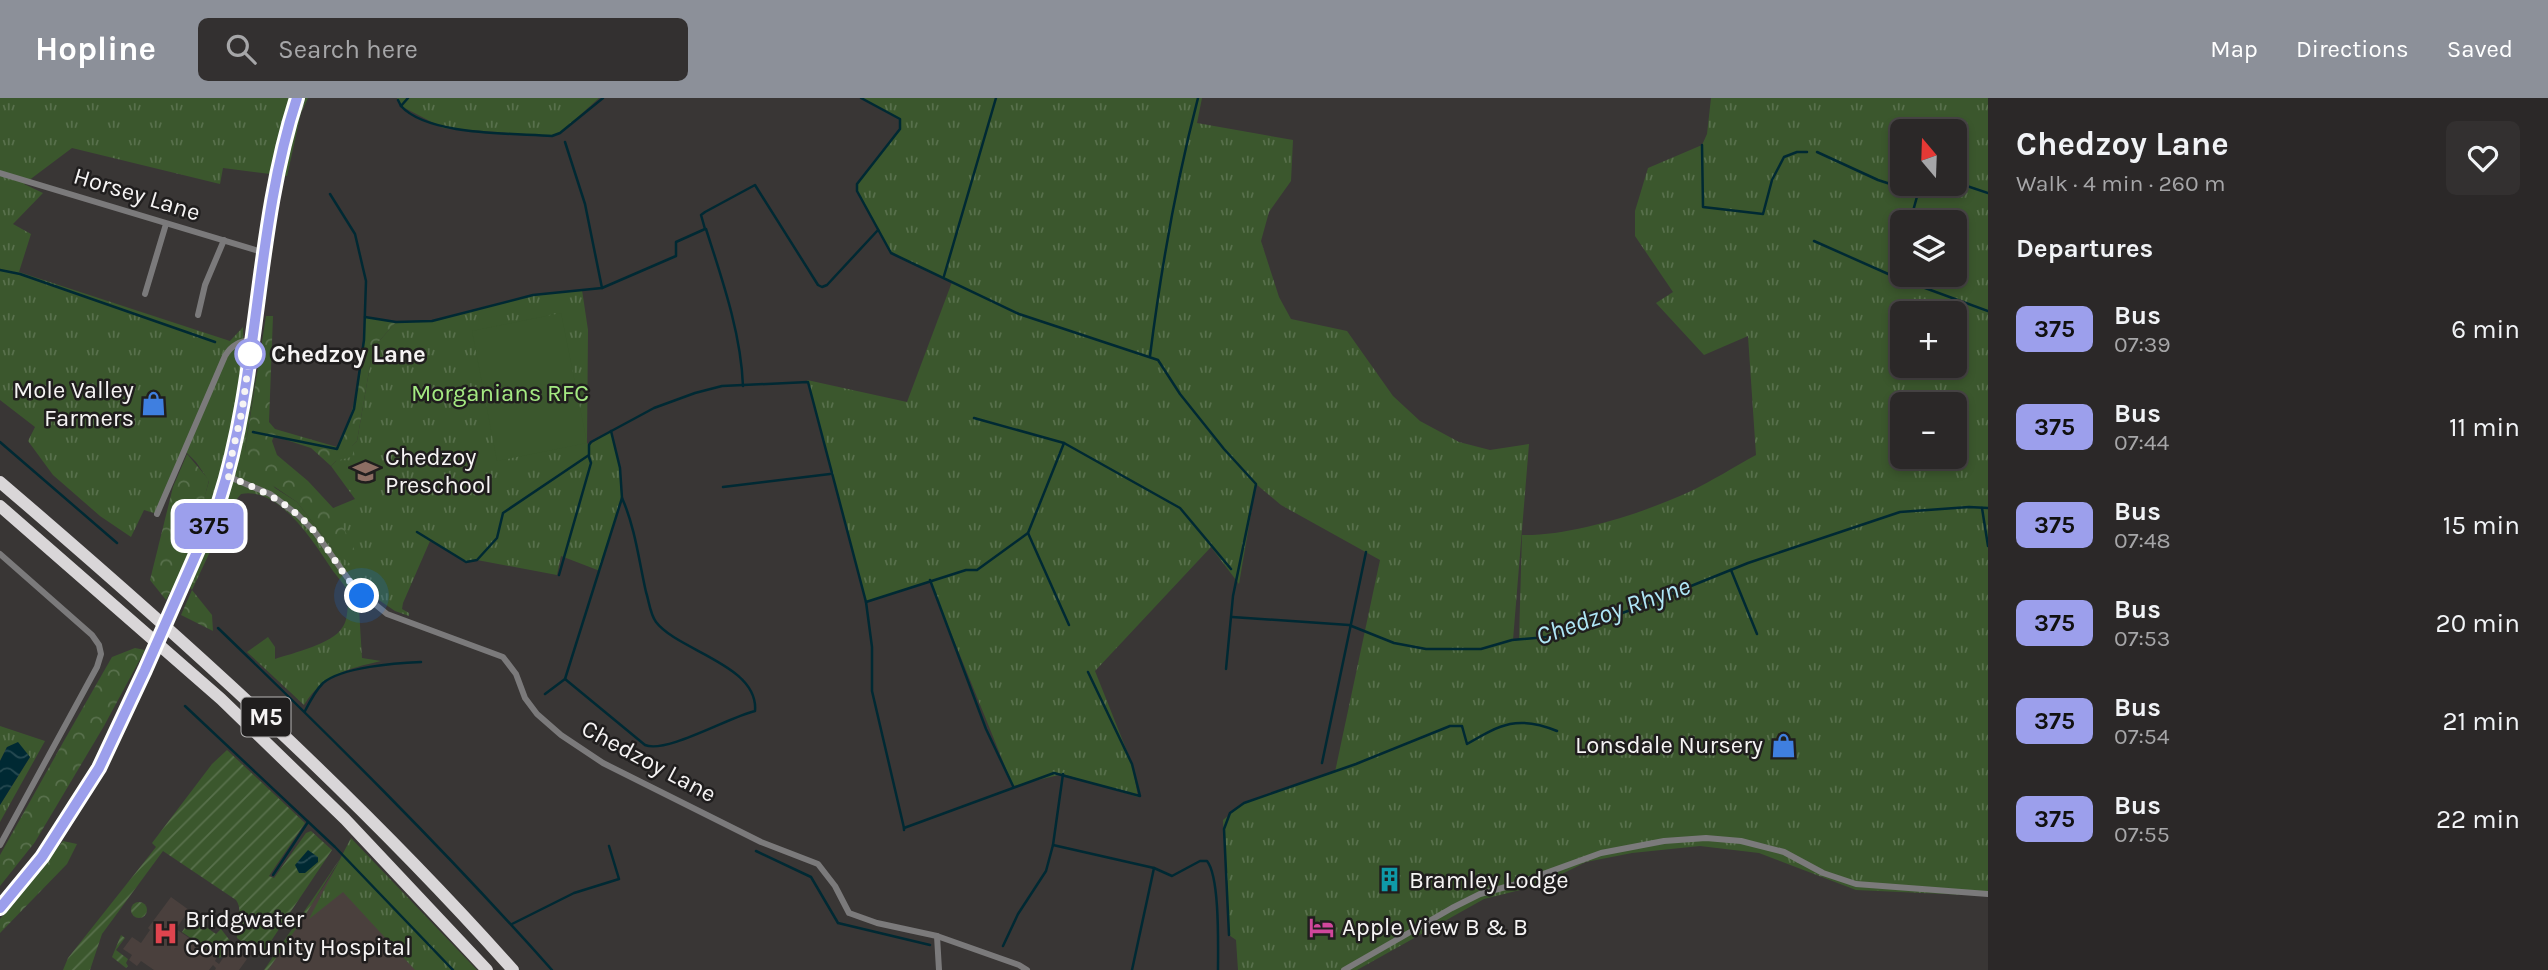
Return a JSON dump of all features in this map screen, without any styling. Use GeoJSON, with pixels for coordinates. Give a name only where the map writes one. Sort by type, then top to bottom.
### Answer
{"type":"FeatureCollection","features":[{"type":"Feature","properties":{"kind":"highway","name":"M5"},"geometry":{"type":"LineString","coordinates":[[0,482],[242,694],[361,807],[513,970]]}},
{"type":"Feature","properties":{"kind":"highway","name":"M5"},"geometry":{"type":"LineString","coordinates":[[0,506],[221,699],[345,818],[487,970]]}},
{"type":"Feature","properties":{"kind":"main road"},"geometry":{"type":"LineString","coordinates":[[0,908],[42,857],[99,768],[219,502],[242,411],[262,252],[277,170],[297,98]]}},
{"type":"Feature","properties":{"kind":"street","name":"Horsey Lane"},"geometry":{"type":"LineString","coordinates":[[0,173],[262,252]]}},
{"type":"Feature","properties":{"kind":"street"},"geometry":{"type":"LineString","coordinates":[[145,294],[166,224]]}},
{"type":"Feature","properties":{"kind":"street"},"geometry":{"type":"LineString","coordinates":[[198,315],[205,285],[217,269],[224,240]]}},
{"type":"Feature","properties":{"kind":"street"},"geometry":{"type":"LineString","coordinates":[[157,514],[225,356],[237,343],[252,339]]}},
{"type":"Feature","properties":{"kind":"street","name":"Chedzoy Lane"},"geometry":{"type":"LineString","coordinates":[[227,476],[270,494],[299,515],[315,532],[354,587],[387,614],[503,657],[516,674],[525,698],[537,714],[561,735],[603,763],[761,842],[818,864],[835,886],[849,913],[877,923],[937,936],[1027,970]]}},
{"type":"Feature","properties":{"kind":"street"},"geometry":{"type":"LineString","coordinates":[[0,554],[92,635],[102,654],[88,685],[0,845]]}},
{"type":"Feature","properties":{"kind":"street"},"geometry":{"type":"LineString","coordinates":[[1344,970],[1480,894],[1513,885],[1588,857],[1664,841],[1706,838],[1741,841],[1784,852],[1823,873],[1856,884],[1988,894]]}},
{"type":"Feature","properties":{"kind":"street"},"geometry":{"type":"LineString","coordinates":[[937,936],[939,970]]}},
{"type":"Feature","properties":{"kind":"shaded area"},"geometry":{"type":"Polygon","coordinates":[[[335,869],[429,970],[268,970],[335,869]]]}},
{"type":"Feature","properties":{"kind":"shaded area","name":"Bridgwater Community Hospital"},"geometry":{"type":"Polygon","coordinates":[[[171,897],[189,910],[176,929],[217,957],[215,961],[219,964],[230,948],[234,949],[247,959],[239,970],[215,970],[213,965],[209,970],[154,970],[141,961],[137,966],[129,960],[132,955],[123,949],[132,937],[141,943],[150,930],[148,928],[171,897]]]}},
{"type":"Feature","properties":{"kind":"green space","name":"Morganians RFC"},"geometry":{"type":"Polygon","coordinates":[[[0,98],[308,98],[301,113],[287,176],[223,168],[220,184],[72,148],[24,184],[43,193],[13,224],[31,234],[19,272],[230,341],[243,327],[244,363],[256,374],[245,450],[275,488],[297,502],[338,555],[314,516],[355,499],[331,466],[357,441],[373,348],[396,322],[432,321],[533,295],[582,290],[588,330],[587,443],[589,445],[611,431],[620,468],[622,498],[600,571],[561,556],[557,575],[477,560],[466,562],[430,541],[403,603],[402,609],[409,613],[409,616],[395,611],[373,596],[357,605],[362,658],[381,661],[337,674],[319,686],[304,705],[247,652],[268,637],[275,647],[275,659],[330,639],[342,628],[348,605],[355,602],[294,519],[269,499],[255,494],[241,494],[232,505],[192,590],[179,576],[185,566],[209,481],[185,451],[157,514],[144,510],[131,537],[100,516],[53,475],[28,441],[35,427],[0,400],[0,98]]]}},
{"type":"Feature","properties":{"kind":"green space"},"geometry":{"type":"Polygon","coordinates":[[[397,98],[599,98],[560,133],[552,136],[443,128],[401,106],[397,98]]]}},
{"type":"Feature","properties":{"kind":"green space"},"geometry":{"type":"Polygon","coordinates":[[[861,98],[1202,98],[1197,123],[1293,140],[1291,181],[1269,212],[1261,241],[1279,297],[1291,319],[1347,331],[1393,396],[1420,421],[1459,442],[1490,450],[1529,444],[1513,640],[1519,639],[1522,535],[1563,532],[1651,508],[1715,479],[1756,455],[1748,336],[1704,355],[1656,303],[1673,292],[1635,236],[1635,211],[1648,168],[1702,145],[1707,134],[1711,98],[1988,98],[1988,896],[1856,890],[1759,853],[1700,846],[1632,853],[1586,862],[1540,885],[1484,899],[1357,970],[1238,970],[1236,940],[1229,935],[1223,820],[1244,803],[1335,772],[1380,560],[1281,505],[1256,484],[1239,584],[1211,547],[1095,671],[1132,764],[1138,797],[1063,774],[1013,786],[930,581],[866,602],[807,380],[907,402],[952,282],[891,253],[857,191],[857,184],[900,129],[900,120],[861,98]]]}},
{"type":"Feature","properties":{"kind":"green space","name":"Morganians RFC"},"geometry":{"type":"Polygon","coordinates":[[[561,313],[587,443],[497,461],[472,331],[561,313]]]}},
{"type":"Feature","properties":{"kind":"green space"},"geometry":{"type":"Polygon","coordinates":[[[266,316],[273,316],[269,422],[275,429],[337,447],[355,400],[365,317],[396,322],[373,348],[357,441],[352,446],[355,456],[336,461],[331,466],[311,448],[274,436],[272,441],[277,455],[308,481],[334,509],[362,565],[356,568],[338,555],[297,502],[266,481],[245,450],[266,316]]]}},
{"type":"Feature","properties":{"kind":"green space"},"geometry":{"type":"Polygon","coordinates":[[[187,454],[209,480],[190,555],[166,600],[150,580],[173,487],[187,454]]]}},
{"type":"Feature","properties":{"kind":"green space"},"geometry":{"type":"Polygon","coordinates":[[[192,590],[212,615],[213,631],[181,615],[192,590]]]}},
{"type":"Feature","properties":{"kind":"green space"},"geometry":{"type":"Polygon","coordinates":[[[135,648],[145,650],[104,726],[35,842],[0,886],[0,855],[65,739],[112,657],[135,648]]]}},
{"type":"Feature","properties":{"kind":"green space"},"geometry":{"type":"Polygon","coordinates":[[[0,726],[45,741],[0,822],[0,805],[30,757],[7,747],[0,761],[0,726]]]}},
{"type":"Feature","properties":{"kind":"green space"},"geometry":{"type":"Polygon","coordinates":[[[227,750],[305,823],[269,876],[274,878],[306,833],[311,831],[332,850],[265,950],[253,941],[245,944],[237,938],[239,909],[236,900],[163,851],[102,934],[90,970],[63,970],[68,958],[156,847],[152,843],[212,764],[227,750]]]}},
{"type":"Feature","properties":{"kind":"green space"},"geometry":{"type":"Polygon","coordinates":[[[351,838],[477,970],[415,970],[343,892],[309,919],[351,838]]]}},
{"type":"Feature","properties":{"kind":"green space"},"geometry":{"type":"Polygon","coordinates":[[[63,841],[77,844],[67,864],[0,933],[0,919],[63,841]]]}},
{"type":"Feature","properties":{"kind":"green space"},"geometry":{"type":"Polygon","coordinates":[[[340,859],[268,970],[264,970],[340,859]]]}},
{"type":"Feature","properties":{"kind":"green space"},"geometry":{"type":"Polygon","coordinates":[[[139,902],[145,904],[145,916],[139,918],[133,916],[131,910],[133,904],[139,902]]]}},
{"type":"Feature","properties":{"kind":"green space"},"geometry":{"type":"Polygon","coordinates":[[[195,913],[193,918],[216,934],[221,929],[231,942],[220,958],[182,932],[195,913]]]}},
{"type":"Feature","properties":{"kind":"green space"},"geometry":{"type":"Polygon","coordinates":[[[121,935],[125,938],[116,950],[128,959],[126,968],[112,957],[121,935]]]}},
{"type":"Feature","properties":{"kind":"water"},"geometry":{"type":"Polygon","coordinates":[[[18,742],[30,757],[0,805],[0,761],[7,747],[18,742]]]}},
{"type":"Feature","properties":{"kind":"water"},"geometry":{"type":"Polygon","coordinates":[[[308,850],[318,857],[318,862],[305,873],[299,873],[295,865],[308,850]]]}},
{"type":"Feature","properties":{"kind":"waterway"},"geometry":{"type":"LineString","coordinates":[[398,100],[401,106],[408,98]]}},
{"type":"Feature","properties":{"kind":"waterway"},"geometry":{"type":"LineString","coordinates":[[401,106],[414,116],[450,128],[552,136],[560,133],[603,98]]}},
{"type":"Feature","properties":{"kind":"waterway"},"geometry":{"type":"LineString","coordinates":[[861,98],[900,119],[900,129],[857,184],[857,191],[891,253],[1019,314],[1158,360],[1180,394],[1256,484],[1233,596],[1226,669]]}},
{"type":"Feature","properties":{"kind":"waterway"},"geometry":{"type":"LineString","coordinates":[[944,276],[996,98]]}},
{"type":"Feature","properties":{"kind":"waterway"},"geometry":{"type":"LineString","coordinates":[[1150,356],[1170,226],[1198,98]]}},
{"type":"Feature","properties":{"kind":"waterway"},"geometry":{"type":"LineString","coordinates":[[565,142],[585,204],[602,288]]}},
{"type":"Feature","properties":{"kind":"waterway"},"geometry":{"type":"LineString","coordinates":[[1702,145],[1703,207],[1763,214],[1772,180],[1784,157],[1797,152],[1807,152]]}},
{"type":"Feature","properties":{"kind":"waterway"},"geometry":{"type":"LineString","coordinates":[[1817,152],[1890,184]]}},
{"type":"Feature","properties":{"kind":"waterway"},"geometry":{"type":"LineString","coordinates":[[365,317],[396,322],[432,321],[533,295],[602,288],[676,256],[676,242],[705,229],[701,215],[755,185],[818,285],[822,287],[827,285],[878,230]]}},
{"type":"Feature","properties":{"kind":"waterway"},"geometry":{"type":"LineString","coordinates":[[1967,186],[1988,193]]}},
{"type":"Feature","properties":{"kind":"waterway"},"geometry":{"type":"LineString","coordinates":[[253,432],[337,449],[354,409],[364,340],[366,281],[355,234],[330,194]]}},
{"type":"Feature","properties":{"kind":"waterway"},"geometry":{"type":"LineString","coordinates":[[1913,210],[1917,196]]}},
{"type":"Feature","properties":{"kind":"waterway"},"geometry":{"type":"LineString","coordinates":[[706,229],[735,326],[743,386]]}},
{"type":"Feature","properties":{"kind":"waterway"},"geometry":{"type":"LineString","coordinates":[[1814,241],[1895,277],[1988,311]]}},
{"type":"Feature","properties":{"kind":"waterway"},"geometry":{"type":"LineString","coordinates":[[0,270],[20,274],[215,342]]}},
{"type":"Feature","properties":{"kind":"waterway"},"geometry":{"type":"LineString","coordinates":[[417,532],[466,562],[477,560],[497,538],[503,513],[589,455],[591,442],[654,408],[722,386],[808,382],[866,602],[872,647],[872,691],[904,828]]}},
{"type":"Feature","properties":{"kind":"waterway"},"geometry":{"type":"LineString","coordinates":[[974,418],[1064,443],[1180,508],[1231,569]]}},
{"type":"Feature","properties":{"kind":"waterway"},"geometry":{"type":"LineString","coordinates":[[545,694],[565,679],[622,498],[620,468],[611,431]]}},
{"type":"Feature","properties":{"kind":"waterway"},"geometry":{"type":"LineString","coordinates":[[0,442],[117,543]]}},
{"type":"Feature","properties":{"kind":"waterway"},"geometry":{"type":"LineString","coordinates":[[866,602],[966,570],[977,570],[1028,533],[1064,443]]}},
{"type":"Feature","properties":{"kind":"waterway"},"geometry":{"type":"LineString","coordinates":[[559,575],[591,463],[589,457]]}},
{"type":"Feature","properties":{"kind":"waterway"},"geometry":{"type":"LineString","coordinates":[[723,487],[830,474]]}},
{"type":"Feature","properties":{"kind":"waterway"},"geometry":{"type":"LineString","coordinates":[[565,679],[645,745],[655,746],[682,740],[755,711],[753,695],[731,670],[681,642],[654,619],[622,498]]}},
{"type":"Feature","properties":{"kind":"waterway"},"geometry":{"type":"LineString","coordinates":[[1982,508],[1988,546]]}},
{"type":"Feature","properties":{"kind":"waterway","name":"Chedzoy Rhyne"},"geometry":{"type":"LineString","coordinates":[[1232,617],[1349,625],[1394,643],[1426,649],[1481,649],[1512,640],[1558,636],[1748,563],[1900,512],[1988,508]]}},
{"type":"Feature","properties":{"kind":"waterway"},"geometry":{"type":"LineString","coordinates":[[1028,533],[1069,625]]}},
{"type":"Feature","properties":{"kind":"waterway"},"geometry":{"type":"LineString","coordinates":[[1322,763],[1366,552]]}},
{"type":"Feature","properties":{"kind":"waterway"},"geometry":{"type":"LineString","coordinates":[[1731,570],[1757,634]]}},
{"type":"Feature","properties":{"kind":"waterway"},"geometry":{"type":"LineString","coordinates":[[930,580],[986,729],[1013,786]]}},
{"type":"Feature","properties":{"kind":"waterway"},"geometry":{"type":"LineString","coordinates":[[218,628],[388,796],[552,970]]}},
{"type":"Feature","properties":{"kind":"waterway"},"geometry":{"type":"LineString","coordinates":[[305,711],[323,683],[343,673],[398,663],[421,662]]}},
{"type":"Feature","properties":{"kind":"waterway"},"geometry":{"type":"LineString","coordinates":[[904,830],[1054,773],[1140,796],[1132,764],[1088,672]]}},
{"type":"Feature","properties":{"kind":"waterway"},"geometry":{"type":"LineString","coordinates":[[185,706],[335,847],[453,970]]}},
{"type":"Feature","properties":{"kind":"waterway"},"geometry":{"type":"LineString","coordinates":[[1229,935],[1224,829],[1230,813],[1244,803],[1356,764],[1450,726],[1462,726],[1467,744],[1510,724],[1531,723],[1557,731]]}},
{"type":"Feature","properties":{"kind":"waterway"},"geometry":{"type":"LineString","coordinates":[[1003,946],[1018,914],[1046,871],[1053,845],[1063,774]]}},
{"type":"Feature","properties":{"kind":"waterway"},"geometry":{"type":"LineString","coordinates":[[273,875],[308,822]]}},
{"type":"Feature","properties":{"kind":"waterway"},"geometry":{"type":"LineString","coordinates":[[1053,845],[1154,868],[1172,876],[1200,861],[1207,861],[1216,896],[1218,970]]}},
{"type":"Feature","properties":{"kind":"waterway"},"geometry":{"type":"LineString","coordinates":[[512,924],[574,893],[619,879],[609,846]]}},
{"type":"Feature","properties":{"kind":"waterway"},"geometry":{"type":"LineString","coordinates":[[756,851],[811,877],[838,923],[930,945]]}},
{"type":"Feature","properties":{"kind":"waterway"},"geometry":{"type":"LineString","coordinates":[[1132,970],[1154,868]]}},
{"type":"Feature","properties":{"kind":"bus line","name":"375"},"geometry":{"type":"LineString","coordinates":[[0,908],[42,857],[99,768],[219,502],[242,411],[262,252],[277,170],[297,98]]}},
{"type":"Feature","properties":{"kind":"place","name":"Chedzoy Lane"},"geometry":{"type":"Point","coordinates":[250,354]}},
{"type":"Feature","properties":{"kind":"place","name":"Mole Valley Farmers"},"geometry":{"type":"Point","coordinates":[154,404]}},
{"type":"Feature","properties":{"kind":"place","name":"Chedzoy Preschool"},"geometry":{"type":"Point","coordinates":[365,471]}},
{"type":"Feature","properties":{"kind":"place","name":"Lonsdale Nursery"},"geometry":{"type":"Point","coordinates":[1783,745]}},
{"type":"Feature","properties":{"kind":"place","name":"Bramley Lodge"},"geometry":{"type":"Point","coordinates":[1389,880]}},
{"type":"Feature","properties":{"kind":"place","name":"Apple View B & B"},"geometry":{"type":"Point","coordinates":[1322,927]}},
{"type":"Feature","properties":{"kind":"place","name":"Bridgwater Community Hospital"},"geometry":{"type":"Point","coordinates":[165,933]}},
{"type":"Feature","properties":{"kind":"route"},"geometry":{"type":"LineString","coordinates":[[250,354],[242,411],[227,476],[270,494],[299,515],[315,532],[362,596]]}}]}
